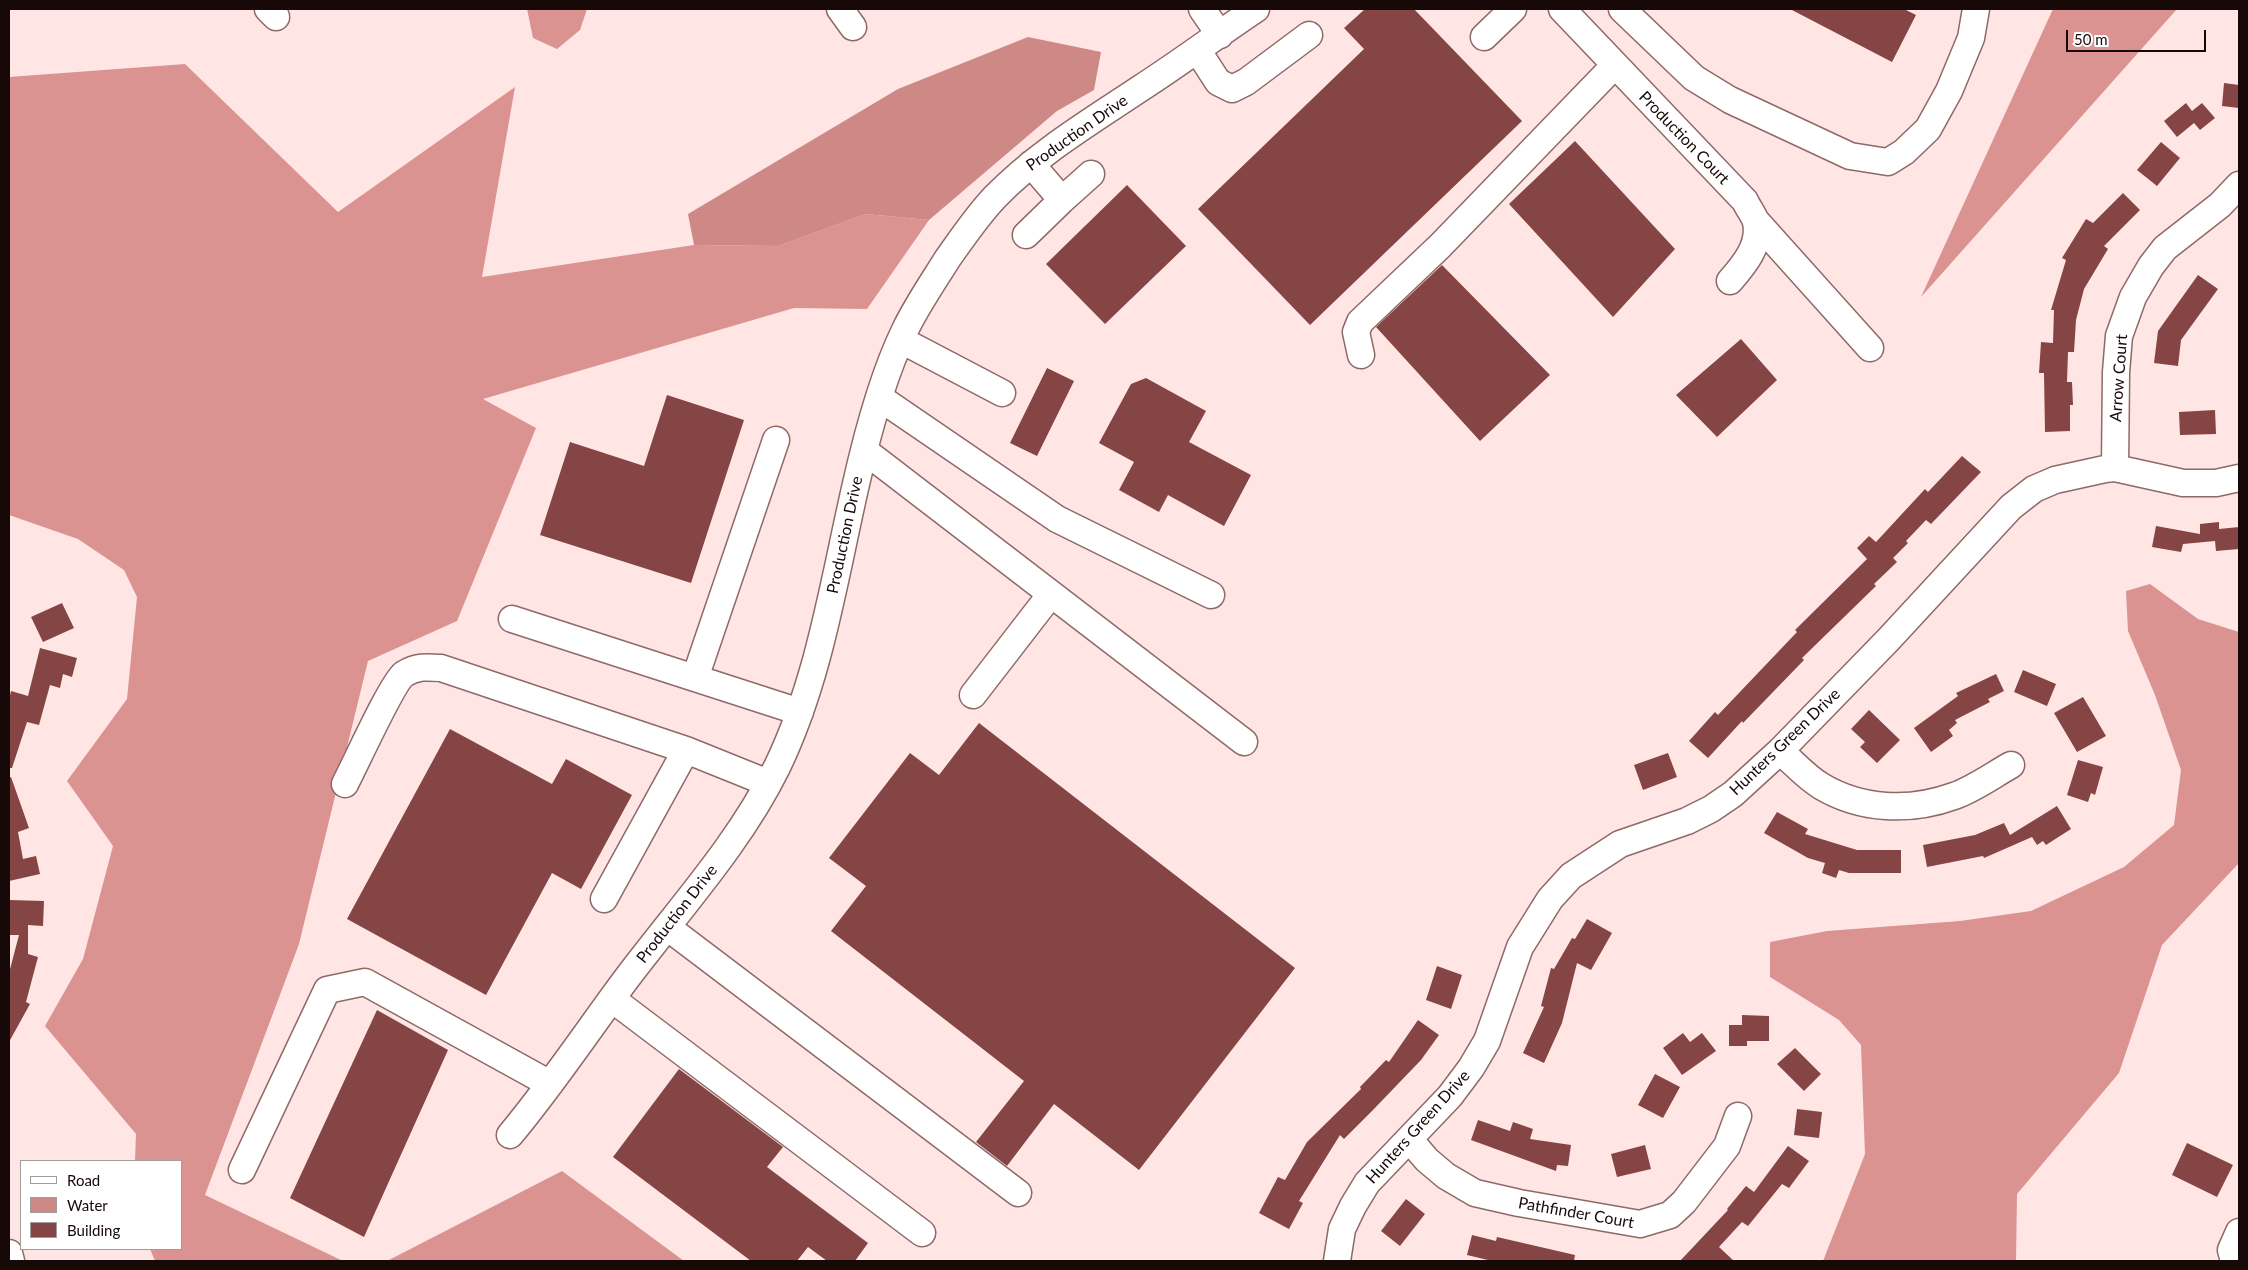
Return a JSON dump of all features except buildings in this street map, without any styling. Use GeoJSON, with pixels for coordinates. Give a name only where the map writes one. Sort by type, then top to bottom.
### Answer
{"type":"FeatureCollection","features":[{"type":"Feature","properties":{"kind":"street"},"geometry":{"type":"LineString","coordinates":[[1202,9],[1220,35]]}},
{"type":"Feature","properties":{"kind":"street","name":"Production Drive"},"geometry":{"type":"LineString","coordinates":[[510,1135],[723,853],[751,813],[777,767],[800,712],[830,605],[857,481],[888,371],[900,340],[920,301],[968,228],[994,198],[1054,146],[1198,51],[1256,9]]}},
{"type":"Feature","properties":{"kind":"street"},"geometry":{"type":"LineString","coordinates":[[1484,37],[1513,9]]}},
{"type":"Feature","properties":{"kind":"street","name":"Production Court"},"geometry":{"type":"LineString","coordinates":[[1562,9],[1745,201],[1756,221],[1870,348]]}},
{"type":"Feature","properties":{"kind":"street"},"geometry":{"type":"LineString","coordinates":[[1622,9],[1694,78],[1730,100],[1850,156],[1888,162],[1904,152],[1928,130],[1949,91],[1972,38],[1976,9]]}},
{"type":"Feature","properties":{"kind":"street"},"geometry":{"type":"LineString","coordinates":[[1198,51],[1218,82],[1232,89],[1246,82],[1309,35]]}},
{"type":"Feature","properties":{"kind":"street"},"geometry":{"type":"LineString","coordinates":[[1361,355],[1356,332],[1360,322],[1440,246],[1615,65]]}},
{"type":"Feature","properties":{"kind":"street"},"geometry":{"type":"LineString","coordinates":[[1031,164],[1062,200]]}},
{"type":"Feature","properties":{"kind":"street"},"geometry":{"type":"LineString","coordinates":[[1026,235],[1091,174]]}},
{"type":"Feature","properties":{"kind":"street","name":"Arrow Court"},"geometry":{"type":"LineString","coordinates":[[2115,468],[2116,372],[2119,336],[2133,297],[2151,266],[2165,248],[2220,205],[2239,186]]}},
{"type":"Feature","properties":{"kind":"street"},"geometry":{"type":"LineString","coordinates":[[1730,280],[1752,250],[1756,235],[1756,221]]}},
{"type":"Feature","properties":{"kind":"street"},"geometry":{"type":"LineString","coordinates":[[900,340],[1002,393]]}},
{"type":"Feature","properties":{"kind":"street"},"geometry":{"type":"LineString","coordinates":[[880,398],[1057,518],[1211,595]]}},
{"type":"Feature","properties":{"kind":"street"},"geometry":{"type":"LineString","coordinates":[[695,678],[776,440]]}},
{"type":"Feature","properties":{"kind":"street"},"geometry":{"type":"LineString","coordinates":[[865,451],[1244,742]]}},
{"type":"Feature","properties":{"kind":"street","name":"Hunters Green Drive"},"geometry":{"type":"LineString","coordinates":[[1337,1261],[1342,1229],[1353,1206],[1367,1183],[1450,1096],[1471,1068],[1487,1041],[1520,947],[1550,899],[1571,876],[1620,844],[1687,821],[1712,809],[1734,794],[1780,751],[1888,640],[2011,507],[2034,489],[2055,480],[2115,468],[2183,483],[2216,483],[2239,478]]}},
{"type":"Feature","properties":{"kind":"street"},"geometry":{"type":"LineString","coordinates":[[973,694],[1051,594]]}},
{"type":"Feature","properties":{"kind":"street"},"geometry":{"type":"LineString","coordinates":[[512,619],[800,712]]}},
{"type":"Feature","properties":{"kind":"street"},"geometry":{"type":"LineString","coordinates":[[345,784],[389,697],[402,676],[419,666],[441,668],[686,750],[768,783]]}},
{"type":"Feature","properties":{"kind":"street"},"geometry":{"type":"LineString","coordinates":[[604,899],[686,750]]}},
{"type":"Feature","properties":{"kind":"street"},"geometry":{"type":"LineString","coordinates":[[1780,751],[1819,784],[1841,797],[1868,805],[1894,806],[1931,803],[1956,795],[2011,765]]}},
{"type":"Feature","properties":{"kind":"street"},"geometry":{"type":"LineString","coordinates":[[667,927],[1018,1193]]}},
{"type":"Feature","properties":{"kind":"street"},"geometry":{"type":"LineString","coordinates":[[242,1170],[327,990],[365,982],[550,1084]]}},
{"type":"Feature","properties":{"kind":"street"},"geometry":{"type":"LineString","coordinates":[[612,999],[922,1233]]}},
{"type":"Feature","properties":{"kind":"street","name":"Pathfinder Court"},"geometry":{"type":"LineString","coordinates":[[1408,1139],[1427,1160],[1446,1176],[1475,1193],[1519,1203],[1640,1224],[1670,1215],[1684,1202],[1727,1146],[1738,1116]]}},
{"type":"Feature","properties":{"kind":"street"},"geometry":{"type":"LineString","coordinates":[[2234,1261],[2231,1250],[2239,1232]]}},
{"type":"Feature","properties":{"kind":"street"},"geometry":{"type":"LineString","coordinates":[[9,1253],[11,1261]]}},
{"type":"Feature","properties":{"kind":"shaded area"},"geometry":{"type":"Polygon","coordinates":[[[527,9],[587,9],[580,30],[557,49],[533,38],[527,9]]]}},
{"type":"Feature","properties":{"kind":"shaded area"},"geometry":{"type":"Polygon","coordinates":[[[2053,9],[2177,9],[1921,297],[2053,9]]]}},
{"type":"Feature","properties":{"kind":"shaded area"},"geometry":{"type":"Polygon","coordinates":[[[185,64],[338,212],[515,87],[482,277],[694,245],[778,246],[866,214],[929,220],[867,309],[794,308],[483,399],[536,428],[457,621],[368,661],[299,944],[205,1195],[343,1261],[155,1261],[150,1250],[182,1250],[182,1160],[135,1160],[136,1134],[45,1026],[83,959],[113,846],[67,781],[127,699],[137,597],[124,570],[78,539],[9,515],[9,77],[185,64]]]}},
{"type":"Feature","properties":{"kind":"shaded area"},"geometry":{"type":"Polygon","coordinates":[[[2150,584],[2198,619],[2239,632],[2239,863],[2162,945],[2119,1073],[2017,1194],[2016,1261],[1823,1261],[1865,1154],[1861,1045],[1839,1020],[1770,977],[1770,942],[1827,931],[1960,921],[2031,911],[2124,867],[2174,825],[2181,770],[2155,695],[2128,631],[2126,591],[2150,584]]]}},
{"type":"Feature","properties":{"kind":"shaded area"},"geometry":{"type":"Polygon","coordinates":[[[562,1171],[684,1261],[387,1261],[562,1171]]]}},
{"type":"Feature","properties":{"kind":"water"},"geometry":{"type":"Polygon","coordinates":[[[1028,37],[1101,52],[1094,90],[1057,111],[929,220],[866,214],[778,246],[694,245],[688,214],[898,89],[1028,37]]]}}]}
